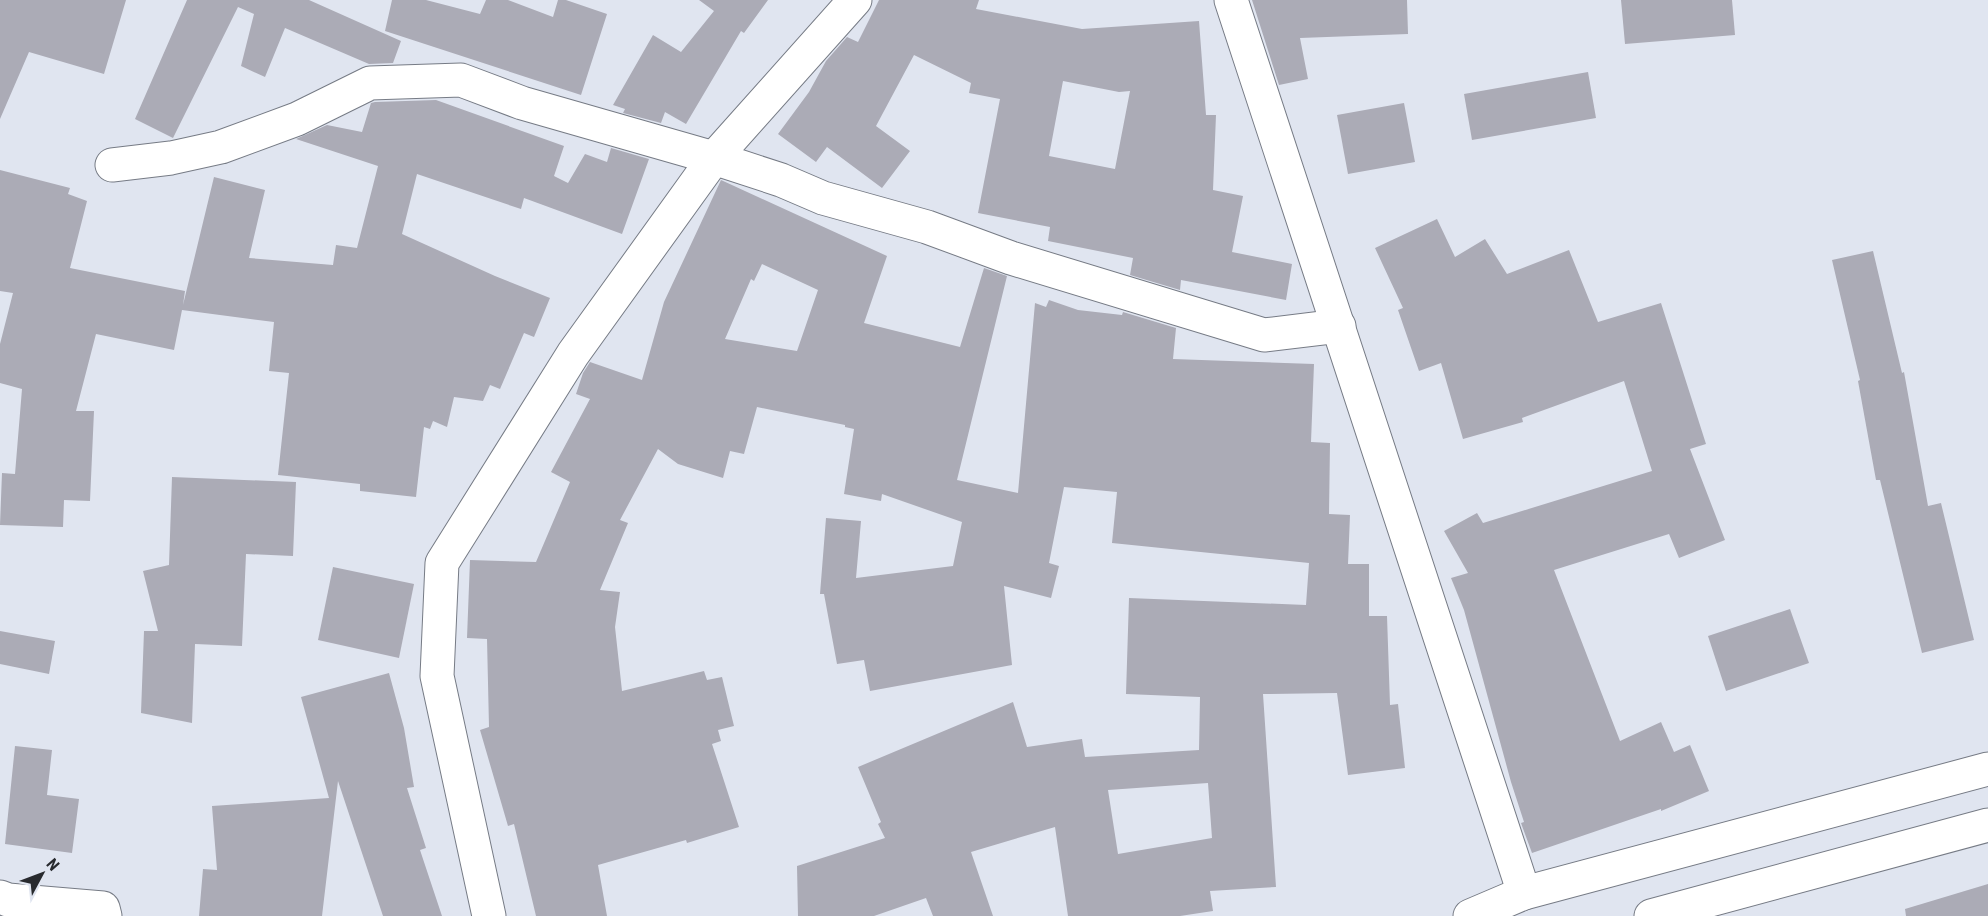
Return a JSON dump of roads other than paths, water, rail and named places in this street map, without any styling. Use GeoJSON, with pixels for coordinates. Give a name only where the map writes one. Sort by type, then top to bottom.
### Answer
{"type":"FeatureCollection","features":[{"type":"Feature","properties":{"kind":"street"},"geometry":{"type":"LineString","coordinates":[[489,916],[437,676],[442,563],[573,354],[714,158],[855,0]]}},
{"type":"Feature","properties":{"kind":"street"},"geometry":{"type":"LineString","coordinates":[[1231,0],[1524,893]]}},
{"type":"Feature","properties":{"kind":"street"},"geometry":{"type":"LineString","coordinates":[[112,165],[171,158],[221,147],[297,119],[370,83],[461,80],[522,103],[714,158],[824,198],[927,227],[1011,258],[1264,335],[1339,326]]}},
{"type":"Feature","properties":{"kind":"street"},"geometry":{"type":"LineString","coordinates":[[1470,916],[1524,893],[1988,769]]}},
{"type":"Feature","properties":{"kind":"street"},"geometry":{"type":"LineString","coordinates":[[1651,916],[1988,825]]}},
{"type":"Feature","properties":{"kind":"street"},"geometry":{"type":"LineString","coordinates":[[0,897],[8,900],[103,908],[105,916]]}}]}
